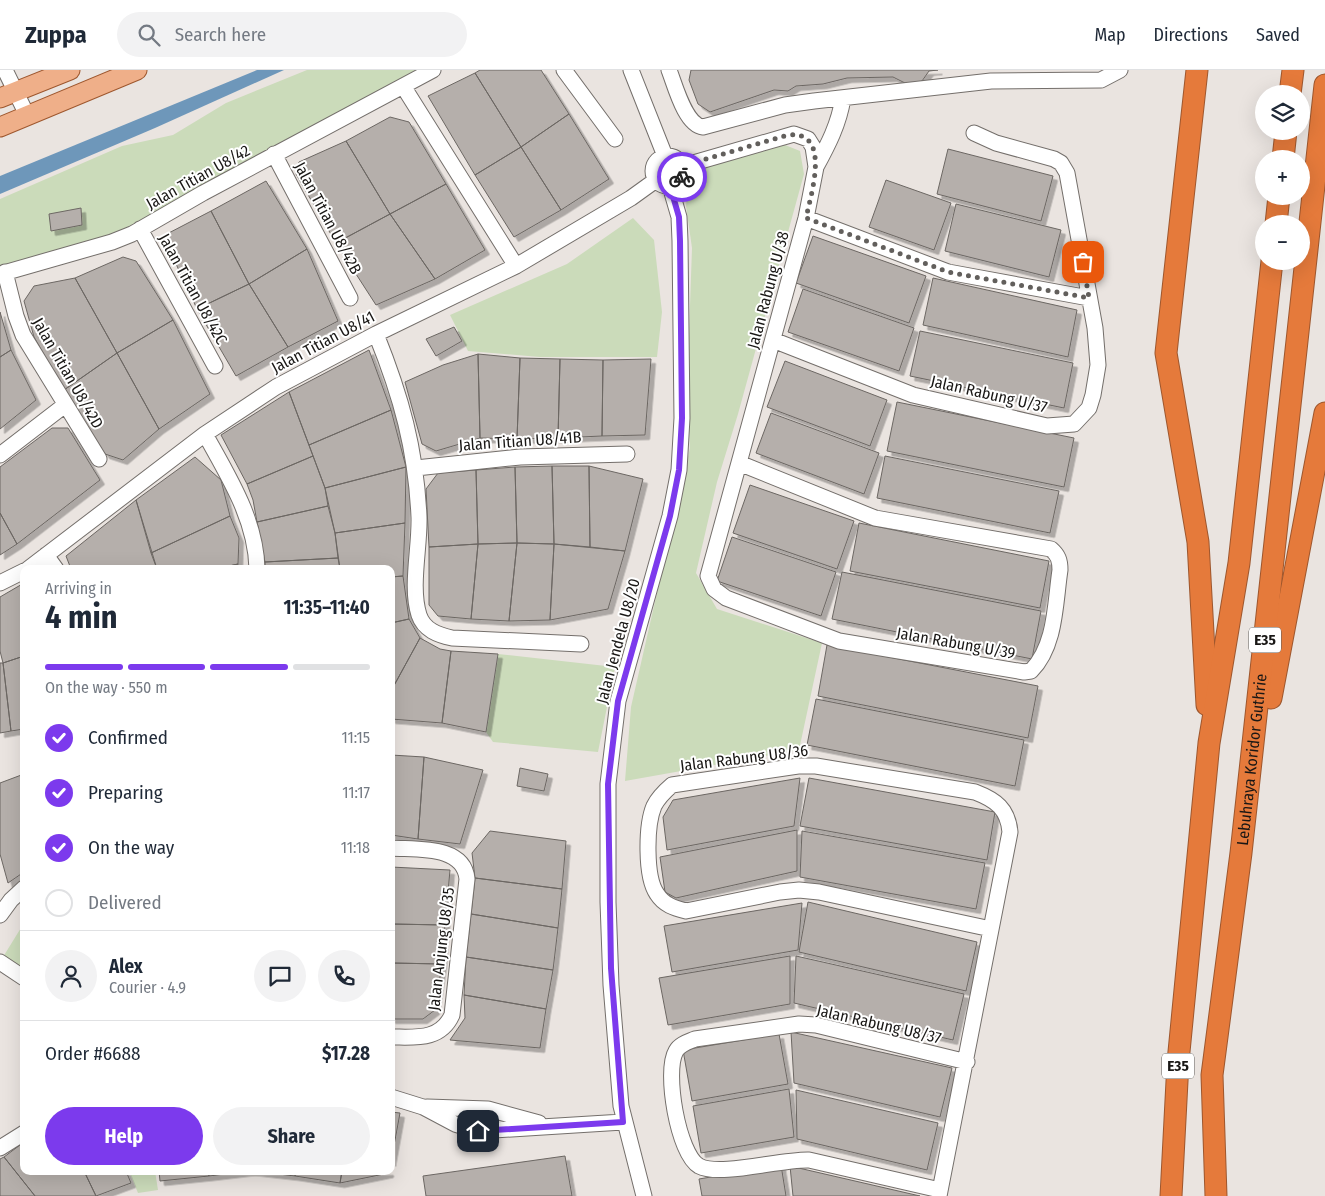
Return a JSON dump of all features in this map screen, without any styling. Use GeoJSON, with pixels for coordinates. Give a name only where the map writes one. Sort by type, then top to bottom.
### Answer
{"type":"FeatureCollection","features":[{"type":"Feature","properties":{"kind":"highway"},"geometry":{"type":"LineString","coordinates":[[1197,70],[1166,353],[1198,542],[1209,743]]}},
{"type":"Feature","properties":{"kind":"highway"},"geometry":{"type":"LineString","coordinates":[[1291,85],[1293,70]]}},
{"type":"Feature","properties":{"kind":"highway","name":"Lebuhraya Koridor Guthrie"},"geometry":{"type":"LineString","coordinates":[[1216,1196],[1212,1075],[1241,853],[1325,85]]}},
{"type":"Feature","properties":{"kind":"highway","name":"E35"},"geometry":{"type":"LineString","coordinates":[[1171,1196],[1178,1062],[1209,743],[1239,564],[1271,270]]}},
{"type":"Feature","properties":{"kind":"highway"},"geometry":{"type":"LineString","coordinates":[[1241,853],[1325,413]]}},
{"type":"Feature","properties":{"kind":"main road"},"geometry":{"type":"LineString","coordinates":[[8,95],[70,70]]}},
{"type":"Feature","properties":{"kind":"main road"},"geometry":{"type":"LineString","coordinates":[[0,127],[137,70]]}},
{"type":"Feature","properties":{"kind":"street"},"geometry":{"type":"LineString","coordinates":[[5,70],[8,95],[27,116]]}},
{"type":"Feature","properties":{"kind":"street","name":"Jalan Titian U8/42"},"geometry":{"type":"LineString","coordinates":[[3,273],[112,242],[140,229],[274,154],[433,70]]}},
{"type":"Feature","properties":{"kind":"street"},"geometry":{"type":"LineString","coordinates":[[564,70],[615,139]]}},
{"type":"Feature","properties":{"kind":"street"},"geometry":{"type":"LineString","coordinates":[[630,70],[664,156]]}},
{"type":"Feature","properties":{"kind":"street"},"geometry":{"type":"LineString","coordinates":[[670,70],[689,118],[698,126],[710,126],[785,105],[991,81],[1101,80],[1120,70]]}},
{"type":"Feature","properties":{"kind":"street"},"geometry":{"type":"LineString","coordinates":[[403,86],[516,266]]}},
{"type":"Feature","properties":{"kind":"street"},"geometry":{"type":"LineString","coordinates":[[816,167],[833,136],[840,116],[843,98]]}},
{"type":"Feature","properties":{"kind":"street","name":"Jalan Rabung U/37"},"geometry":{"type":"LineString","coordinates":[[773,340],[913,396],[1047,426],[1061,427],[1074,424],[1081,418],[1088,408],[1093,395],[1098,365],[1089,298],[1067,173],[1060,163],[1041,154],[996,144],[974,132]]}},
{"type":"Feature","properties":{"kind":"street","name":"Jalan Rabung U/38"},"geometry":{"type":"LineString","coordinates":[[682,166],[794,134],[808,139],[813,148],[816,167],[806,218],[708,576]]}},
{"type":"Feature","properties":{"kind":"street","name":"Jalan Titian U8/42B"},"geometry":{"type":"LineString","coordinates":[[274,154],[350,298]]}},
{"type":"Feature","properties":{"kind":"street"},"geometry":{"type":"LineString","coordinates":[[664,156],[675,158],[682,166],[681,179],[663,183],[653,168],[657,161],[664,156]]}},
{"type":"Feature","properties":{"kind":"street","name":"Jalan Titian U8/41"},"geometry":{"type":"LineString","coordinates":[[33,565],[205,434],[276,387],[376,334],[516,266],[631,198],[663,183]]}},
{"type":"Feature","properties":{"kind":"street","name":"Jalan Jendela U8/20"},"geometry":{"type":"LineString","coordinates":[[644,1196],[623,1122],[612,985],[608,902],[608,784],[618,701],[670,516],[679,470],[682,418],[679,217],[663,183]]}},
{"type":"Feature","properties":{"kind":"street"},"geometry":{"type":"LineString","coordinates":[[806,218],[948,272],[1089,298]]}},
{"type":"Feature","properties":{"kind":"street","name":"Jalan Titian U8/42C"},"geometry":{"type":"LineString","coordinates":[[140,229],[215,366]]}},
{"type":"Feature","properties":{"kind":"street","name":"Jalan Titian U8/42D"},"geometry":{"type":"LineString","coordinates":[[3,273],[19,326],[65,406],[99,459]]}},
{"type":"Feature","properties":{"kind":"street"},"geometry":{"type":"LineString","coordinates":[[376,334],[393,375],[416,468],[419,520],[416,593],[420,617],[425,625],[440,636],[452,638],[581,644]]}},
{"type":"Feature","properties":{"kind":"street"},"geometry":{"type":"LineString","coordinates":[[0,455],[65,406]]}},
{"type":"Feature","properties":{"kind":"street"},"geometry":{"type":"LineString","coordinates":[[205,434],[245,511],[252,535],[256,565]]}},
{"type":"Feature","properties":{"kind":"street","name":"Jalan Titian U8/41B"},"geometry":{"type":"LineString","coordinates":[[416,468],[520,457],[627,454]]}},
{"type":"Feature","properties":{"kind":"street","name":"Jalan Rabung U/39"},"geometry":{"type":"LineString","coordinates":[[708,576],[714,589],[726,598],[839,641],[1024,672],[1031,671],[1038,665],[1048,645],[1060,562],[1057,554],[1051,549],[875,518],[739,463]]}},
{"type":"Feature","properties":{"kind":"street"},"geometry":{"type":"LineString","coordinates":[[46,555],[53,565]]}},
{"type":"Feature","properties":{"kind":"street"},"geometry":{"type":"LineString","coordinates":[[0,584],[20,573]]}},
{"type":"Feature","properties":{"kind":"street","name":"Jalan Rabung U8/36"},"geometry":{"type":"LineString","coordinates":[[939,1193],[967,1062],[1010,832],[1009,820],[1004,809],[997,802],[975,792],[816,766],[798,766],[672,785],[655,805],[650,818],[648,831],[651,880],[659,897],[674,908],[686,910],[799,890],[819,892],[991,929]]}},
{"type":"Feature","properties":{"kind":"street","name":"Jalan Anjung U8/35"},"geometry":{"type":"LineString","coordinates":[[395,848],[447,854],[462,864],[466,871],[467,879],[452,1015],[449,1022],[430,1036],[395,1037]]}},
{"type":"Feature","properties":{"kind":"street"},"geometry":{"type":"LineString","coordinates":[[0,916],[11,900],[20,892]]}},
{"type":"Feature","properties":{"kind":"street"},"geometry":{"type":"LineString","coordinates":[[0,962],[20,975]]}},
{"type":"Feature","properties":{"kind":"street","name":"Jalan Rabung U8/37"},"geometry":{"type":"LineString","coordinates":[[939,1193],[809,1160],[793,1160],[726,1169],[712,1169],[699,1166],[689,1157],[676,1115],[672,1063],[676,1050],[684,1043],[695,1039],[799,1024],[816,1025],[967,1062]]}},
{"type":"Feature","properties":{"kind":"street"},"geometry":{"type":"LineString","coordinates":[[395,1098],[423,1107],[455,1124],[478,1131],[623,1122]]}},
{"type":"Feature","properties":{"kind":"street"},"geometry":{"type":"LineString","coordinates":[[423,1107],[488,1109],[555,1126]]}},
{"type":"Feature","properties":{"kind":"street"},"geometry":{"type":"LineString","coordinates":[[0,1148],[20,1136]]}},
{"type":"Feature","properties":{"kind":"green space"},"geometry":{"type":"Polygon","coordinates":[[[307,70],[423,70],[126,228],[86,244],[0,267],[0,199],[122,146],[173,135],[226,103],[307,70]]]}},
{"type":"Feature","properties":{"kind":"green space"},"geometry":{"type":"Polygon","coordinates":[[[785,145],[800,151],[804,174],[738,414],[717,482],[696,573],[717,609],[822,643],[799,750],[625,781],[631,707],[690,448],[687,392],[692,248],[686,206],[688,184],[701,167],[785,145]]]}},
{"type":"Feature","properties":{"kind":"green space"},"geometry":{"type":"Polygon","coordinates":[[[633,218],[654,240],[662,312],[657,357],[540,357],[468,351],[450,315],[567,264],[633,218]]]}},
{"type":"Feature","properties":{"kind":"green space"},"geometry":{"type":"Polygon","coordinates":[[[498,654],[615,667],[598,752],[493,742],[486,732],[498,654]]]}},
{"type":"Feature","properties":{"kind":"green space"},"geometry":{"type":"Polygon","coordinates":[[[20,929],[20,968],[3,957],[20,929]]]}},
{"type":"Feature","properties":{"kind":"green space"},"geometry":{"type":"Polygon","coordinates":[[[131,1175],[156,1175],[158,1190],[138,1193],[131,1175]]]}},
{"type":"Feature","properties":{"kind":"water"},"geometry":{"type":"Polygon","coordinates":[[[257,70],[284,70],[155,128],[0,194],[0,176],[257,70]]]}},
{"type":"Feature","properties":{"kind":"building"},"geometry":{"type":"Polygon","coordinates":[[[480,70],[541,70],[569,114],[521,147],[475,73],[480,70]]]}},
{"type":"Feature","properties":{"kind":"building"},"geometry":{"type":"Polygon","coordinates":[[[691,70],[938,70],[929,71],[922,81],[915,84],[905,83],[893,77],[847,78],[823,84],[796,86],[788,91],[774,90],[710,112],[698,104],[689,80],[691,70]]]}},
{"type":"Feature","properties":{"kind":"building"},"geometry":{"type":"Polygon","coordinates":[[[475,73],[521,147],[475,175],[428,96],[475,73]]]}},
{"type":"Feature","properties":{"kind":"building"},"geometry":{"type":"Polygon","coordinates":[[[569,114],[609,179],[561,210],[521,147],[569,114]]]}},
{"type":"Feature","properties":{"kind":"building"},"geometry":{"type":"Polygon","coordinates":[[[390,117],[409,122],[446,184],[390,214],[346,141],[390,117]]]}},
{"type":"Feature","properties":{"kind":"building"},"geometry":{"type":"Polygon","coordinates":[[[346,141],[390,214],[336,243],[296,174],[299,162],[346,141]]]}},
{"type":"Feature","properties":{"kind":"building"},"geometry":{"type":"Polygon","coordinates":[[[521,147],[561,210],[514,237],[475,175],[521,147]]]}},
{"type":"Feature","properties":{"kind":"building"},"geometry":{"type":"Polygon","coordinates":[[[948,149],[1053,176],[1041,221],[937,194],[948,149]]]}},
{"type":"Feature","properties":{"kind":"building"},"geometry":{"type":"Polygon","coordinates":[[[886,180],[951,203],[934,250],[869,227],[886,180]]]}},
{"type":"Feature","properties":{"kind":"building"},"geometry":{"type":"Polygon","coordinates":[[[266,181],[307,249],[249,284],[211,211],[266,181]]]}},
{"type":"Feature","properties":{"kind":"building"},"geometry":{"type":"Polygon","coordinates":[[[446,184],[485,250],[435,279],[390,214],[446,184]]]}},
{"type":"Feature","properties":{"kind":"building"},"geometry":{"type":"Polygon","coordinates":[[[956,204],[1061,230],[1049,277],[945,251],[956,204]]]}},
{"type":"Feature","properties":{"kind":"building"},"geometry":{"type":"Polygon","coordinates":[[[81,208],[82,225],[51,231],[49,214],[81,208]]]}},
{"type":"Feature","properties":{"kind":"building"},"geometry":{"type":"Polygon","coordinates":[[[211,211],[249,284],[197,309],[163,236],[211,211]]]}},
{"type":"Feature","properties":{"kind":"building"},"geometry":{"type":"Polygon","coordinates":[[[390,214],[435,279],[376,305],[336,243],[390,214]]]}},
{"type":"Feature","properties":{"kind":"building"},"geometry":{"type":"Polygon","coordinates":[[[813,236],[926,276],[909,323],[796,283],[813,236]]]}},
{"type":"Feature","properties":{"kind":"building"},"geometry":{"type":"Polygon","coordinates":[[[307,249],[338,321],[288,347],[249,284],[307,249]]]}},
{"type":"Feature","properties":{"kind":"building"},"geometry":{"type":"Polygon","coordinates":[[[123,257],[136,261],[173,320],[117,353],[75,278],[123,257]]]}},
{"type":"Feature","properties":{"kind":"building"},"geometry":{"type":"Polygon","coordinates":[[[75,278],[117,353],[64,390],[34,337],[24,301],[34,286],[75,278]]]}},
{"type":"Feature","properties":{"kind":"building"},"geometry":{"type":"Polygon","coordinates":[[[933,278],[1077,310],[1068,357],[923,325],[933,278]]]}},
{"type":"Feature","properties":{"kind":"building"},"geometry":{"type":"Polygon","coordinates":[[[249,284],[288,347],[236,376],[197,309],[249,284]]]}},
{"type":"Feature","properties":{"kind":"building"},"geometry":{"type":"Polygon","coordinates":[[[803,289],[914,328],[899,371],[788,332],[803,289]]]}},
{"type":"Feature","properties":{"kind":"building"},"geometry":{"type":"Polygon","coordinates":[[[0,312],[11,350],[0,357],[0,312]]]}},
{"type":"Feature","properties":{"kind":"building"},"geometry":{"type":"Polygon","coordinates":[[[173,320],[210,394],[159,429],[117,353],[173,320]]]}},
{"type":"Feature","properties":{"kind":"building"},"geometry":{"type":"Polygon","coordinates":[[[454,327],[462,341],[436,356],[426,339],[454,327]]]}},
{"type":"Feature","properties":{"kind":"building"},"geometry":{"type":"Polygon","coordinates":[[[920,331],[1073,363],[1064,408],[910,376],[920,331]]]}},
{"type":"Feature","properties":{"kind":"building"},"geometry":{"type":"Polygon","coordinates":[[[11,350],[36,400],[0,429],[0,357],[11,350]]]}},
{"type":"Feature","properties":{"kind":"building"},"geometry":{"type":"Polygon","coordinates":[[[369,350],[391,410],[309,445],[289,392],[369,350]]]}},
{"type":"Feature","properties":{"kind":"building"},"geometry":{"type":"Polygon","coordinates":[[[117,353],[159,429],[123,460],[105,454],[64,390],[117,353]]]}},
{"type":"Feature","properties":{"kind":"building"},"geometry":{"type":"Polygon","coordinates":[[[478,354],[480,438],[436,451],[422,444],[405,382],[443,365],[478,354]]]}},
{"type":"Feature","properties":{"kind":"building"},"geometry":{"type":"Polygon","coordinates":[[[478,354],[520,358],[517,439],[480,438],[478,354]]]}},
{"type":"Feature","properties":{"kind":"building"},"geometry":{"type":"Polygon","coordinates":[[[520,358],[560,359],[558,438],[517,439],[520,358]]]}},
{"type":"Feature","properties":{"kind":"building"},"geometry":{"type":"Polygon","coordinates":[[[560,359],[603,360],[602,436],[558,438],[560,359]]]}},
{"type":"Feature","properties":{"kind":"building"},"geometry":{"type":"Polygon","coordinates":[[[651,359],[645,435],[602,436],[603,360],[651,359]]]}},
{"type":"Feature","properties":{"kind":"building"},"geometry":{"type":"Polygon","coordinates":[[[785,361],[887,400],[870,446],[767,407],[785,361]]]}},
{"type":"Feature","properties":{"kind":"building"},"geometry":{"type":"Polygon","coordinates":[[[289,392],[313,456],[247,484],[221,435],[289,392]]]}},
{"type":"Feature","properties":{"kind":"building"},"geometry":{"type":"Polygon","coordinates":[[[897,402],[1074,438],[1064,487],[887,451],[897,402]]]}},
{"type":"Feature","properties":{"kind":"building"},"geometry":{"type":"Polygon","coordinates":[[[391,410],[406,467],[325,488],[309,445],[391,410]]]}},
{"type":"Feature","properties":{"kind":"building"},"geometry":{"type":"Polygon","coordinates":[[[771,413],[879,453],[864,494],[756,453],[771,413]]]}},
{"type":"Feature","properties":{"kind":"building"},"geometry":{"type":"Polygon","coordinates":[[[52,428],[68,428],[100,480],[17,544],[0,513],[0,467],[52,428]]]}},
{"type":"Feature","properties":{"kind":"building"},"geometry":{"type":"Polygon","coordinates":[[[313,456],[325,488],[328,506],[257,522],[253,500],[247,484],[313,456]]]}},
{"type":"Feature","properties":{"kind":"building"},"geometry":{"type":"Polygon","coordinates":[[[885,456],[1059,491],[1050,533],[877,498],[885,456]]]}},
{"type":"Feature","properties":{"kind":"building"},"geometry":{"type":"Polygon","coordinates":[[[195,457],[221,480],[230,516],[151,553],[136,500],[195,457]]]}},
{"type":"Feature","properties":{"kind":"building"},"geometry":{"type":"Polygon","coordinates":[[[552,466],[554,544],[517,543],[515,467],[552,466]]]}},
{"type":"Feature","properties":{"kind":"building"},"geometry":{"type":"Polygon","coordinates":[[[552,466],[589,466],[590,547],[554,544],[552,466]]]}},
{"type":"Feature","properties":{"kind":"building"},"geometry":{"type":"Polygon","coordinates":[[[589,466],[643,479],[625,551],[590,547],[589,466]]]}},
{"type":"Feature","properties":{"kind":"building"},"geometry":{"type":"Polygon","coordinates":[[[406,467],[405,523],[335,533],[325,488],[406,467]]]}},
{"type":"Feature","properties":{"kind":"building"},"geometry":{"type":"Polygon","coordinates":[[[515,467],[517,543],[478,544],[476,470],[515,467]]]}},
{"type":"Feature","properties":{"kind":"building"},"geometry":{"type":"Polygon","coordinates":[[[476,470],[478,544],[429,547],[426,489],[438,473],[476,470]]]}},
{"type":"Feature","properties":{"kind":"building"},"geometry":{"type":"Polygon","coordinates":[[[750,485],[854,521],[837,569],[733,533],[750,485]]]}},
{"type":"Feature","properties":{"kind":"building"},"geometry":{"type":"Polygon","coordinates":[[[136,500],[156,565],[69,565],[66,556],[136,500]]]}},
{"type":"Feature","properties":{"kind":"building"},"geometry":{"type":"Polygon","coordinates":[[[328,506],[335,533],[338,558],[265,562],[257,522],[328,506]]]}},
{"type":"Feature","properties":{"kind":"building"},"geometry":{"type":"Polygon","coordinates":[[[0,513],[17,544],[0,555],[0,513]]]}},
{"type":"Feature","properties":{"kind":"building"},"geometry":{"type":"Polygon","coordinates":[[[230,516],[239,538],[238,564],[234,565],[156,565],[151,553],[230,516]]]}},
{"type":"Feature","properties":{"kind":"building"},"geometry":{"type":"Polygon","coordinates":[[[405,523],[403,576],[395,577],[395,565],[339,565],[335,533],[405,523]]]}},
{"type":"Feature","properties":{"kind":"building"},"geometry":{"type":"Polygon","coordinates":[[[859,523],[1049,561],[1040,608],[850,571],[859,523]]]}},
{"type":"Feature","properties":{"kind":"building"},"geometry":{"type":"Polygon","coordinates":[[[732,537],[836,572],[821,616],[717,581],[732,537]]]}},
{"type":"Feature","properties":{"kind":"building"},"geometry":{"type":"Polygon","coordinates":[[[517,543],[554,544],[550,620],[509,621],[517,543]]]}},
{"type":"Feature","properties":{"kind":"building"},"geometry":{"type":"Polygon","coordinates":[[[517,543],[509,621],[471,619],[478,544],[517,543]]]}},
{"type":"Feature","properties":{"kind":"building"},"geometry":{"type":"Polygon","coordinates":[[[478,544],[471,619],[438,616],[429,605],[429,547],[478,544]]]}},
{"type":"Feature","properties":{"kind":"building"},"geometry":{"type":"Polygon","coordinates":[[[554,544],[625,551],[608,609],[550,620],[554,544]]]}},
{"type":"Feature","properties":{"kind":"building"},"geometry":{"type":"Polygon","coordinates":[[[338,558],[339,565],[265,565],[265,562],[338,558]]]}},
{"type":"Feature","properties":{"kind":"building"},"geometry":{"type":"Polygon","coordinates":[[[842,572],[1041,611],[1032,659],[832,619],[842,572]]]}},
{"type":"Feature","properties":{"kind":"building"},"geometry":{"type":"Polygon","coordinates":[[[403,576],[409,619],[395,622],[395,577],[403,576]]]}},
{"type":"Feature","properties":{"kind":"building"},"geometry":{"type":"Polygon","coordinates":[[[20,585],[20,657],[3,663],[0,651],[0,597],[20,585]]]}},
{"type":"Feature","properties":{"kind":"building"},"geometry":{"type":"Polygon","coordinates":[[[409,619],[420,638],[395,684],[395,622],[409,619]]]}},
{"type":"Feature","properties":{"kind":"building"},"geometry":{"type":"Polygon","coordinates":[[[420,638],[440,649],[451,651],[442,723],[395,719],[395,684],[420,638]]]}},
{"type":"Feature","properties":{"kind":"building"},"geometry":{"type":"Polygon","coordinates":[[[827,645],[1038,686],[1028,738],[818,696],[827,645]]]}},
{"type":"Feature","properties":{"kind":"building"},"geometry":{"type":"Polygon","coordinates":[[[451,651],[498,654],[486,732],[442,723],[451,651]]]}},
{"type":"Feature","properties":{"kind":"building"},"geometry":{"type":"Polygon","coordinates":[[[20,657],[20,730],[11,731],[3,663],[20,657]]]}},
{"type":"Feature","properties":{"kind":"building"},"geometry":{"type":"Polygon","coordinates":[[[0,663],[3,663],[11,731],[0,733],[0,663]]]}},
{"type":"Feature","properties":{"kind":"building"},"geometry":{"type":"Polygon","coordinates":[[[816,699],[1024,740],[1015,786],[807,745],[816,699]]]}},
{"type":"Feature","properties":{"kind":"building"},"geometry":{"type":"Polygon","coordinates":[[[395,755],[424,757],[418,839],[395,836],[395,755]]]}},
{"type":"Feature","properties":{"kind":"building"},"geometry":{"type":"Polygon","coordinates":[[[424,757],[483,770],[460,844],[418,839],[424,757]]]}},
{"type":"Feature","properties":{"kind":"building"},"geometry":{"type":"Polygon","coordinates":[[[520,768],[548,774],[544,791],[517,786],[520,768]]]}},
{"type":"Feature","properties":{"kind":"building"},"geometry":{"type":"Polygon","coordinates":[[[20,776],[20,875],[8,883],[0,854],[0,783],[20,776]]]}},
{"type":"Feature","properties":{"kind":"building"},"geometry":{"type":"Polygon","coordinates":[[[800,778],[794,826],[667,850],[663,817],[673,800],[800,778]]]}},
{"type":"Feature","properties":{"kind":"building"},"geometry":{"type":"Polygon","coordinates":[[[809,778],[995,812],[987,860],[800,826],[809,778]]]}},
{"type":"Feature","properties":{"kind":"building"},"geometry":{"type":"Polygon","coordinates":[[[797,830],[797,871],[676,898],[665,892],[660,857],[797,830]]]}},
{"type":"Feature","properties":{"kind":"building"},"geometry":{"type":"Polygon","coordinates":[[[490,831],[566,841],[562,889],[475,878],[472,853],[490,831]]]}},
{"type":"Feature","properties":{"kind":"building"},"geometry":{"type":"Polygon","coordinates":[[[802,831],[985,863],[976,909],[800,877],[802,831]]]}},
{"type":"Feature","properties":{"kind":"building"},"geometry":{"type":"Polygon","coordinates":[[[395,867],[450,870],[445,925],[395,924],[395,867]]]}},
{"type":"Feature","properties":{"kind":"building"},"geometry":{"type":"Polygon","coordinates":[[[475,878],[562,889],[558,928],[471,914],[475,878]]]}},
{"type":"Feature","properties":{"kind":"building"},"geometry":{"type":"Polygon","coordinates":[[[808,902],[977,942],[966,991],[799,952],[808,902]]]}},
{"type":"Feature","properties":{"kind":"building"},"geometry":{"type":"Polygon","coordinates":[[[802,903],[798,950],[672,972],[664,926],[802,903]]]}},
{"type":"Feature","properties":{"kind":"building"},"geometry":{"type":"Polygon","coordinates":[[[471,914],[558,928],[553,970],[466,957],[471,914]]]}},
{"type":"Feature","properties":{"kind":"building"},"geometry":{"type":"Polygon","coordinates":[[[395,924],[445,925],[442,964],[395,963],[395,924]]]}},
{"type":"Feature","properties":{"kind":"building"},"geometry":{"type":"Polygon","coordinates":[[[790,956],[790,1004],[668,1025],[659,978],[790,956]]]}},
{"type":"Feature","properties":{"kind":"building"},"geometry":{"type":"Polygon","coordinates":[[[796,956],[964,994],[953,1040],[794,1003],[796,956]]]}},
{"type":"Feature","properties":{"kind":"building"},"geometry":{"type":"Polygon","coordinates":[[[466,957],[553,970],[546,1009],[464,995],[466,957]]]}},
{"type":"Feature","properties":{"kind":"building"},"geometry":{"type":"Polygon","coordinates":[[[395,963],[442,964],[435,1010],[423,1019],[395,1019],[395,963]]]}},
{"type":"Feature","properties":{"kind":"building"},"geometry":{"type":"Polygon","coordinates":[[[464,995],[546,1009],[540,1048],[450,1040],[465,1018],[464,995]]]}},
{"type":"Feature","properties":{"kind":"building"},"geometry":{"type":"Polygon","coordinates":[[[791,1032],[952,1068],[940,1117],[794,1083],[791,1032]]]}},
{"type":"Feature","properties":{"kind":"building"},"geometry":{"type":"Polygon","coordinates":[[[779,1034],[788,1084],[692,1101],[683,1050],[779,1034]]]}},
{"type":"Feature","properties":{"kind":"building"},"geometry":{"type":"Polygon","coordinates":[[[789,1089],[794,1137],[701,1153],[693,1106],[789,1089]]]}},
{"type":"Feature","properties":{"kind":"building"},"geometry":{"type":"Polygon","coordinates":[[[796,1090],[938,1123],[927,1170],[797,1139],[796,1090]]]}},
{"type":"Feature","properties":{"kind":"building"},"geometry":{"type":"Polygon","coordinates":[[[395,1112],[400,1113],[395,1140],[395,1112]]]}},
{"type":"Feature","properties":{"kind":"building"},"geometry":{"type":"Polygon","coordinates":[[[20,1145],[20,1175],[86,1175],[96,1196],[35,1196],[4,1157],[20,1145]]]}},
{"type":"Feature","properties":{"kind":"building"},"geometry":{"type":"Polygon","coordinates":[[[565,1156],[572,1196],[426,1196],[423,1176],[565,1156]]]}},
{"type":"Feature","properties":{"kind":"building"},"geometry":{"type":"Polygon","coordinates":[[[4,1157],[35,1196],[0,1196],[0,1159],[4,1157]]]}},
{"type":"Feature","properties":{"kind":"building"},"geometry":{"type":"Polygon","coordinates":[[[781,1165],[786,1196],[702,1196],[699,1179],[781,1165]]]}},
{"type":"Feature","properties":{"kind":"building"},"geometry":{"type":"Polygon","coordinates":[[[790,1166],[920,1196],[793,1196],[790,1166]]]}},
{"type":"Feature","properties":{"kind":"building"},"geometry":{"type":"Polygon","coordinates":[[[86,1175],[128,1175],[131,1183],[96,1196],[86,1175]]]}},
{"type":"Feature","properties":{"kind":"building"},"geometry":{"type":"Polygon","coordinates":[[[159,1175],[209,1176],[160,1181],[159,1175]]]}},
{"type":"Feature","properties":{"kind":"building"},"geometry":{"type":"Polygon","coordinates":[[[295,1175],[341,1175],[340,1183],[295,1175]]]}},
{"type":"Feature","properties":{"kind":"building"},"geometry":{"type":"Polygon","coordinates":[[[341,1175],[379,1175],[340,1183],[341,1175]]]}},
{"type":"Feature","properties":{"kind":"way so far"},"geometry":{"type":"LineString","coordinates":[[682,177],[682,166],[794,134],[808,139],[815,156],[816,167],[806,218],[948,272],[1089,298],[1083,262]]}},
{"type":"Feature","properties":{"kind":"route"},"geometry":{"type":"LineString","coordinates":[[478,1131],[623,1122],[617,1059],[608,902],[608,784],[612,737],[618,701],[670,516],[679,470],[682,418],[680,241],[679,217],[670,186],[678,183],[682,177]]}}]}
